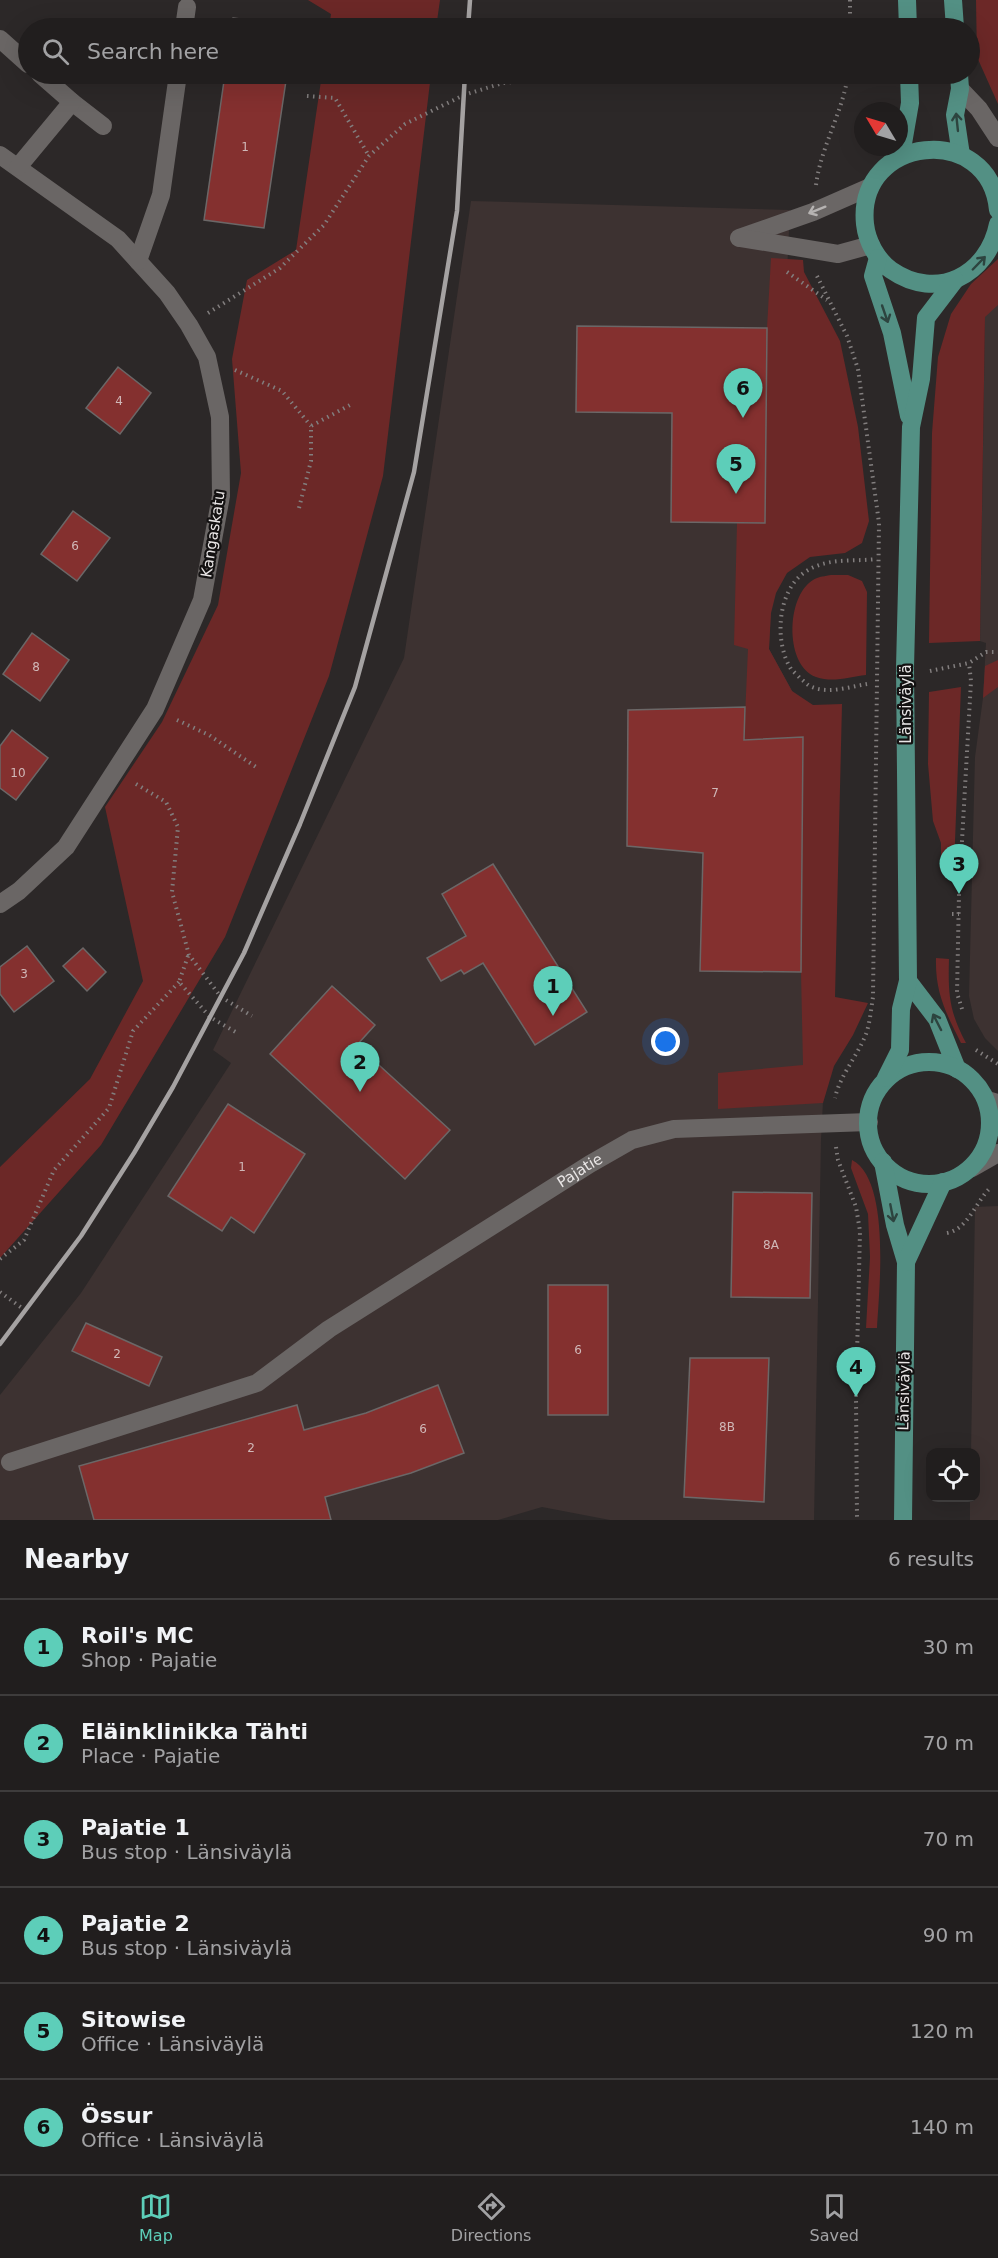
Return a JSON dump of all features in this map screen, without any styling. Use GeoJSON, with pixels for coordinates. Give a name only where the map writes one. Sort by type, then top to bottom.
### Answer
{"type":"FeatureCollection","features":[{"type":"Feature","properties":{"kind":"main road"},"geometry":{"type":"LineString","coordinates":[[907,0],[908,18]]}},
{"type":"Feature","properties":{"kind":"main road"},"geometry":{"type":"LineString","coordinates":[[953,0],[954,18]]}},
{"type":"Feature","properties":{"kind":"main road"},"geometry":{"type":"LineString","coordinates":[[908,115],[909,84]]}},
{"type":"Feature","properties":{"kind":"main road"},"geometry":{"type":"LineString","coordinates":[[960,84],[955,115],[961,155]]}},
{"type":"Feature","properties":{"kind":"main road"},"geometry":{"type":"LineString","coordinates":[[908,154],[932,149],[961,155],[984,174],[998,204]]}},
{"type":"Feature","properties":{"kind":"main road"},"geometry":{"type":"LineString","coordinates":[[870,187],[878,174],[901,156]]}},
{"type":"Feature","properties":{"kind":"main road","name":"Länsiväylä"},"geometry":{"type":"LineString","coordinates":[[870,187],[864,216],[866,231],[874,252],[873,276],[892,333],[911,427]]}},
{"type":"Feature","properties":{"kind":"main road"},"geometry":{"type":"LineString","coordinates":[[874,252],[889,269],[914,282],[928,284],[955,280],[968,273],[979,264],[997,234]]}},
{"type":"Feature","properties":{"kind":"main road","name":"Länsiväylä"},"geometry":{"type":"LineString","coordinates":[[886,1078],[900,1050],[901,1009],[908,981],[905,668],[911,427],[921,379],[926,318],[955,280]]}},
{"type":"Feature","properties":{"kind":"main road"},"geometry":{"type":"LineString","coordinates":[[908,981],[937,1019],[957,1069]]}},
{"type":"Feature","properties":{"kind":"main road"},"geometry":{"type":"LineString","coordinates":[[929,1062],[957,1069],[993,1102],[987,1145],[972,1168],[943,1182],[920,1183],[900,1178],[883,1162],[871,1140],[869,1122],[873,1099],[886,1078],[909,1064],[929,1062]]}},
{"type":"Feature","properties":{"kind":"main road","name":"Länsiväylä"},"geometry":{"type":"LineString","coordinates":[[883,1162],[895,1225],[906,1263],[903,1520]]}},
{"type":"Feature","properties":{"kind":"main road","name":"Länsiväylä"},"geometry":{"type":"LineString","coordinates":[[906,1263],[943,1182]]}},
{"type":"Feature","properties":{"kind":"street"},"geometry":{"type":"LineString","coordinates":[[185,18],[186,7]]}},
{"type":"Feature","properties":{"kind":"street"},"geometry":{"type":"LineString","coordinates":[[0,39],[18,55]]}},
{"type":"Feature","properties":{"kind":"street"},"geometry":{"type":"LineString","coordinates":[[51,84],[103,126]]}},
{"type":"Feature","properties":{"kind":"street"},"geometry":{"type":"LineString","coordinates":[[138,261],[161,195],[177,84]]}},
{"type":"Feature","properties":{"kind":"street"},"geometry":{"type":"LineString","coordinates":[[962,84],[998,138]]}},
{"type":"Feature","properties":{"kind":"street"},"geometry":{"type":"LineString","coordinates":[[18,167],[72,102]]}},
{"type":"Feature","properties":{"kind":"street","name":"Kangaskatu"},"geometry":{"type":"LineString","coordinates":[[0,154],[118,239],[167,293],[189,325],[207,357],[220,417],[221,496],[202,600],[155,709],[66,847],[19,891],[0,904]]}},
{"type":"Feature","properties":{"kind":"street"},"geometry":{"type":"LineString","coordinates":[[870,187],[813,212],[739,238],[838,254],[874,252]]}},
{"type":"Feature","properties":{"kind":"street","name":"Pajatie"},"geometry":{"type":"LineString","coordinates":[[10,1462],[257,1383],[329,1329],[632,1140],[674,1130],[869,1122]]}},
{"type":"Feature","properties":{"kind":"street"},"geometry":{"type":"LineString","coordinates":[[972,1168],[998,1153]]}},
{"type":"Feature","properties":{"kind":"path"},"geometry":{"type":"LineString","coordinates":[[850,0],[850,18]]}},
{"type":"Feature","properties":{"kind":"path"},"geometry":{"type":"LineString","coordinates":[[189,325],[280,268],[324,225],[369,156],[405,124],[464,95],[500,84]]}},
{"type":"Feature","properties":{"kind":"path"},"geometry":{"type":"LineString","coordinates":[[813,212],[818,169],[846,84]]}},
{"type":"Feature","properties":{"kind":"path"},"geometry":{"type":"LineString","coordinates":[[307,96],[335,98],[369,156]]}},
{"type":"Feature","properties":{"kind":"path"},"geometry":{"type":"LineString","coordinates":[[813,250],[815,272],[847,336],[858,369],[879,523],[873,997],[867,1033],[840,1080],[834,1097],[838,1160],[856,1207],[860,1232],[856,1520]]}},
{"type":"Feature","properties":{"kind":"path"},"geometry":{"type":"LineString","coordinates":[[207,357],[282,391],[311,426],[311,460],[299,508]]}},
{"type":"Feature","properties":{"kind":"path"},"geometry":{"type":"LineString","coordinates":[[311,426],[350,405]]}},
{"type":"Feature","properties":{"kind":"path"},"geometry":{"type":"LineString","coordinates":[[867,684],[829,691],[810,687],[791,669],[783,646],[780,623],[784,600],[790,586],[805,572],[832,561],[877,559]]}},
{"type":"Feature","properties":{"kind":"path"},"geometry":{"type":"LineString","coordinates":[[929,671],[969,663],[986,652],[998,652]]}},
{"type":"Feature","properties":{"kind":"path"},"geometry":{"type":"LineString","coordinates":[[964,1016],[957,993],[971,681],[969,663]]}},
{"type":"Feature","properties":{"kind":"path"},"geometry":{"type":"LineString","coordinates":[[155,709],[209,735],[256,767]]}},
{"type":"Feature","properties":{"kind":"path"},"geometry":{"type":"LineString","coordinates":[[115,771],[166,802],[178,827],[172,892],[189,955],[221,996],[252,1016]]}},
{"type":"Feature","properties":{"kind":"path"},"geometry":{"type":"LineString","coordinates":[[952,914],[959,914]]}},
{"type":"Feature","properties":{"kind":"path"},"geometry":{"type":"LineString","coordinates":[[0,1259],[24,1240],[54,1170],[109,1108],[133,1031],[178,982],[189,955]]}},
{"type":"Feature","properties":{"kind":"path"},"geometry":{"type":"LineString","coordinates":[[178,982],[210,1017],[239,1034]]}},
{"type":"Feature","properties":{"kind":"path"},"geometry":{"type":"LineString","coordinates":[[976,1050],[998,1064]]}},
{"type":"Feature","properties":{"kind":"path"},"geometry":{"type":"LineString","coordinates":[[970,1214],[980,1198],[998,1183]]}},
{"type":"Feature","properties":{"kind":"path"},"geometry":{"type":"LineString","coordinates":[[0,1292],[26,1311]]}},
{"type":"Feature","properties":{"kind":"path"},"geometry":{"type":"LineString","coordinates":[[857,1379],[865,1380]]}},
{"type":"Feature","properties":{"kind":"shaded area"},"geometry":{"type":"Polygon","coordinates":[[[308,0],[440,0],[437,18],[330,18],[331,14],[308,0]]]}},
{"type":"Feature","properties":{"kind":"shaded area"},"geometry":{"type":"Polygon","coordinates":[[[976,0],[998,0],[998,104],[980,64],[980,18],[976,18],[976,0]]]}},
{"type":"Feature","properties":{"kind":"shaded area"},"geometry":{"type":"Polygon","coordinates":[[[321,84],[430,84],[383,476],[329,676],[225,937],[101,1145],[0,1258],[0,1167],[90,1079],[143,981],[105,807],[162,722],[218,605],[241,473],[232,359],[247,280],[296,250],[321,84]]]}},
{"type":"Feature","properties":{"kind":"shaded area"},"geometry":{"type":"Polygon","coordinates":[[[471,201],[790,210],[769,649],[813,729],[826,1046],[821,1139],[814,1520],[610,1520],[542,1507],[498,1520],[0,1520],[0,1395],[81,1293],[231,1063],[213,1050],[404,658],[471,201]]]}},
{"type":"Feature","properties":{"kind":"shaded area"},"geometry":{"type":"Polygon","coordinates":[[[771,258],[803,260],[804,272],[840,341],[858,427],[869,521],[862,543],[845,553],[810,557],[787,573],[776,593],[771,613],[769,649],[792,691],[813,705],[842,704],[835,997],[868,1003],[853,1035],[834,1066],[823,1103],[718,1109],[718,1073],[803,1065],[801,972],[803,737],[744,740],[748,649],[734,645],[737,523],[765,523],[767,328],[771,258]]]}},
{"type":"Feature","properties":{"kind":"shaded area"},"geometry":{"type":"Polygon","coordinates":[[[998,259],[998,1051],[985,1038],[974,1019],[969,996],[975,757],[983,698],[986,643],[980,641],[985,317],[998,259]]]}},
{"type":"Feature","properties":{"kind":"shaded area"},"geometry":{"type":"Polygon","coordinates":[[[998,259],[998,305],[985,317],[980,641],[929,643],[932,433],[938,357],[951,314],[971,284],[998,259]]]}},
{"type":"Feature","properties":{"kind":"shaded area"},"geometry":{"type":"Polygon","coordinates":[[[848,575],[862,581],[867,592],[866,675],[835,680],[822,679],[805,670],[798,658],[792,628],[799,597],[807,585],[817,578],[848,575]]]}},
{"type":"Feature","properties":{"kind":"shaded area"},"geometry":{"type":"Polygon","coordinates":[[[998,660],[998,687],[983,698],[985,666],[998,660]]]}},
{"type":"Feature","properties":{"kind":"shaded area"},"geometry":{"type":"Polygon","coordinates":[[[961,687],[954,867],[941,866],[941,843],[933,821],[928,764],[929,692],[961,687]]]}},
{"type":"Feature","properties":{"kind":"shaded area"},"geometry":{"type":"Polygon","coordinates":[[[936,958],[949,959],[953,1012],[966,1043],[961,1043],[942,1002],[937,982],[936,958]]]}},
{"type":"Feature","properties":{"kind":"shaded area"},"geometry":{"type":"Polygon","coordinates":[[[852,1160],[864,1171],[873,1189],[878,1212],[880,1264],[877,1328],[866,1328],[870,1257],[868,1214],[851,1168],[852,1160]]]}},
{"type":"Feature","properties":{"kind":"shaded area"},"geometry":{"type":"Polygon","coordinates":[[[998,1206],[998,1520],[970,1520],[970,1502],[980,1502],[980,1448],[971,1448],[975,1207],[998,1206]]]}},
{"type":"Feature","properties":{"kind":"building"},"geometry":{"type":"Polygon","coordinates":[[[224,84],[286,84],[264,228],[204,220],[224,84]]]}},
{"type":"Feature","properties":{"kind":"building"},"geometry":{"type":"Polygon","coordinates":[[[577,326],[767,328],[765,523],[671,522],[672,413],[576,412],[577,326]]]}},
{"type":"Feature","properties":{"kind":"building"},"geometry":{"type":"Polygon","coordinates":[[[118,367],[151,393],[120,434],[86,408],[118,367]]]}},
{"type":"Feature","properties":{"kind":"building"},"geometry":{"type":"Polygon","coordinates":[[[73,511],[110,538],[77,581],[41,554],[73,511]]]}},
{"type":"Feature","properties":{"kind":"building"},"geometry":{"type":"Polygon","coordinates":[[[32,633],[69,660],[40,701],[3,674],[32,633]]]}},
{"type":"Feature","properties":{"kind":"building"},"geometry":{"type":"Polygon","coordinates":[[[745,707],[744,740],[803,737],[801,972],[700,971],[703,853],[627,846],[628,710],[745,707]]]}},
{"type":"Feature","properties":{"kind":"building"},"geometry":{"type":"Polygon","coordinates":[[[12,730],[48,758],[16,800],[0,788],[0,746],[12,730]]]}},
{"type":"Feature","properties":{"kind":"building"},"geometry":{"type":"Polygon","coordinates":[[[493,864],[587,1012],[535,1045],[483,963],[464,974],[461,970],[441,981],[427,958],[466,936],[442,894],[493,864]]]}},
{"type":"Feature","properties":{"kind":"building"},"geometry":{"type":"Polygon","coordinates":[[[27,946],[54,981],[14,1012],[0,994],[0,967],[27,946]]]}},
{"type":"Feature","properties":{"kind":"building"},"geometry":{"type":"Polygon","coordinates":[[[83,948],[106,972],[87,991],[63,966],[83,948]]]}},
{"type":"Feature","properties":{"kind":"building"},"geometry":{"type":"Polygon","coordinates":[[[332,986],[375,1025],[357,1045],[450,1130],[405,1179],[270,1054],[332,986]]]}},
{"type":"Feature","properties":{"kind":"building"},"geometry":{"type":"Polygon","coordinates":[[[228,1104],[305,1154],[254,1233],[231,1217],[222,1231],[168,1196],[228,1104]]]}},
{"type":"Feature","properties":{"kind":"building"},"geometry":{"type":"Polygon","coordinates":[[[733,1192],[812,1193],[810,1298],[731,1297],[733,1192]]]}},
{"type":"Feature","properties":{"kind":"building"},"geometry":{"type":"Polygon","coordinates":[[[548,1285],[608,1285],[608,1415],[548,1415],[548,1285]]]}},
{"type":"Feature","properties":{"kind":"building"},"geometry":{"type":"Polygon","coordinates":[[[86,1323],[162,1357],[149,1386],[72,1351],[86,1323]]]}},
{"type":"Feature","properties":{"kind":"building"},"geometry":{"type":"Polygon","coordinates":[[[690,1358],[769,1358],[764,1502],[684,1497],[690,1358]]]}},
{"type":"Feature","properties":{"kind":"building"},"geometry":{"type":"Polygon","coordinates":[[[438,1385],[464,1453],[411,1473],[325,1497],[331,1520],[94,1520],[79,1466],[297,1405],[304,1430],[366,1413],[438,1385]]]}},
{"type":"Feature","properties":{"kind":"railway"},"geometry":{"type":"LineString","coordinates":[[469,18],[470,0]]}},
{"type":"Feature","properties":{"kind":"railway"},"geometry":{"type":"LineString","coordinates":[[0,1344],[81,1236],[173,1087],[244,953],[300,824],[355,687],[414,472],[457,211],[464,84]]}},
{"type":"Feature","properties":{"kind":"place","name":"Össur"},"geometry":{"type":"Point","coordinates":[743,418]}},
{"type":"Feature","properties":{"kind":"place","name":"Sitowise"},"geometry":{"type":"Point","coordinates":[736,494]}},
{"type":"Feature","properties":{"kind":"place","name":"Pajatie 1"},"geometry":{"type":"Point","coordinates":[959,894]}},
{"type":"Feature","properties":{"kind":"place","name":"Roil's MC"},"geometry":{"type":"Point","coordinates":[553,1016]}},
{"type":"Feature","properties":{"kind":"place","name":"Eläinklinikka Tähti"},"geometry":{"type":"Point","coordinates":[360,1092]}},
{"type":"Feature","properties":{"kind":"place","name":"Pajatie 2"},"geometry":{"type":"Point","coordinates":[856,1397]}}]}
